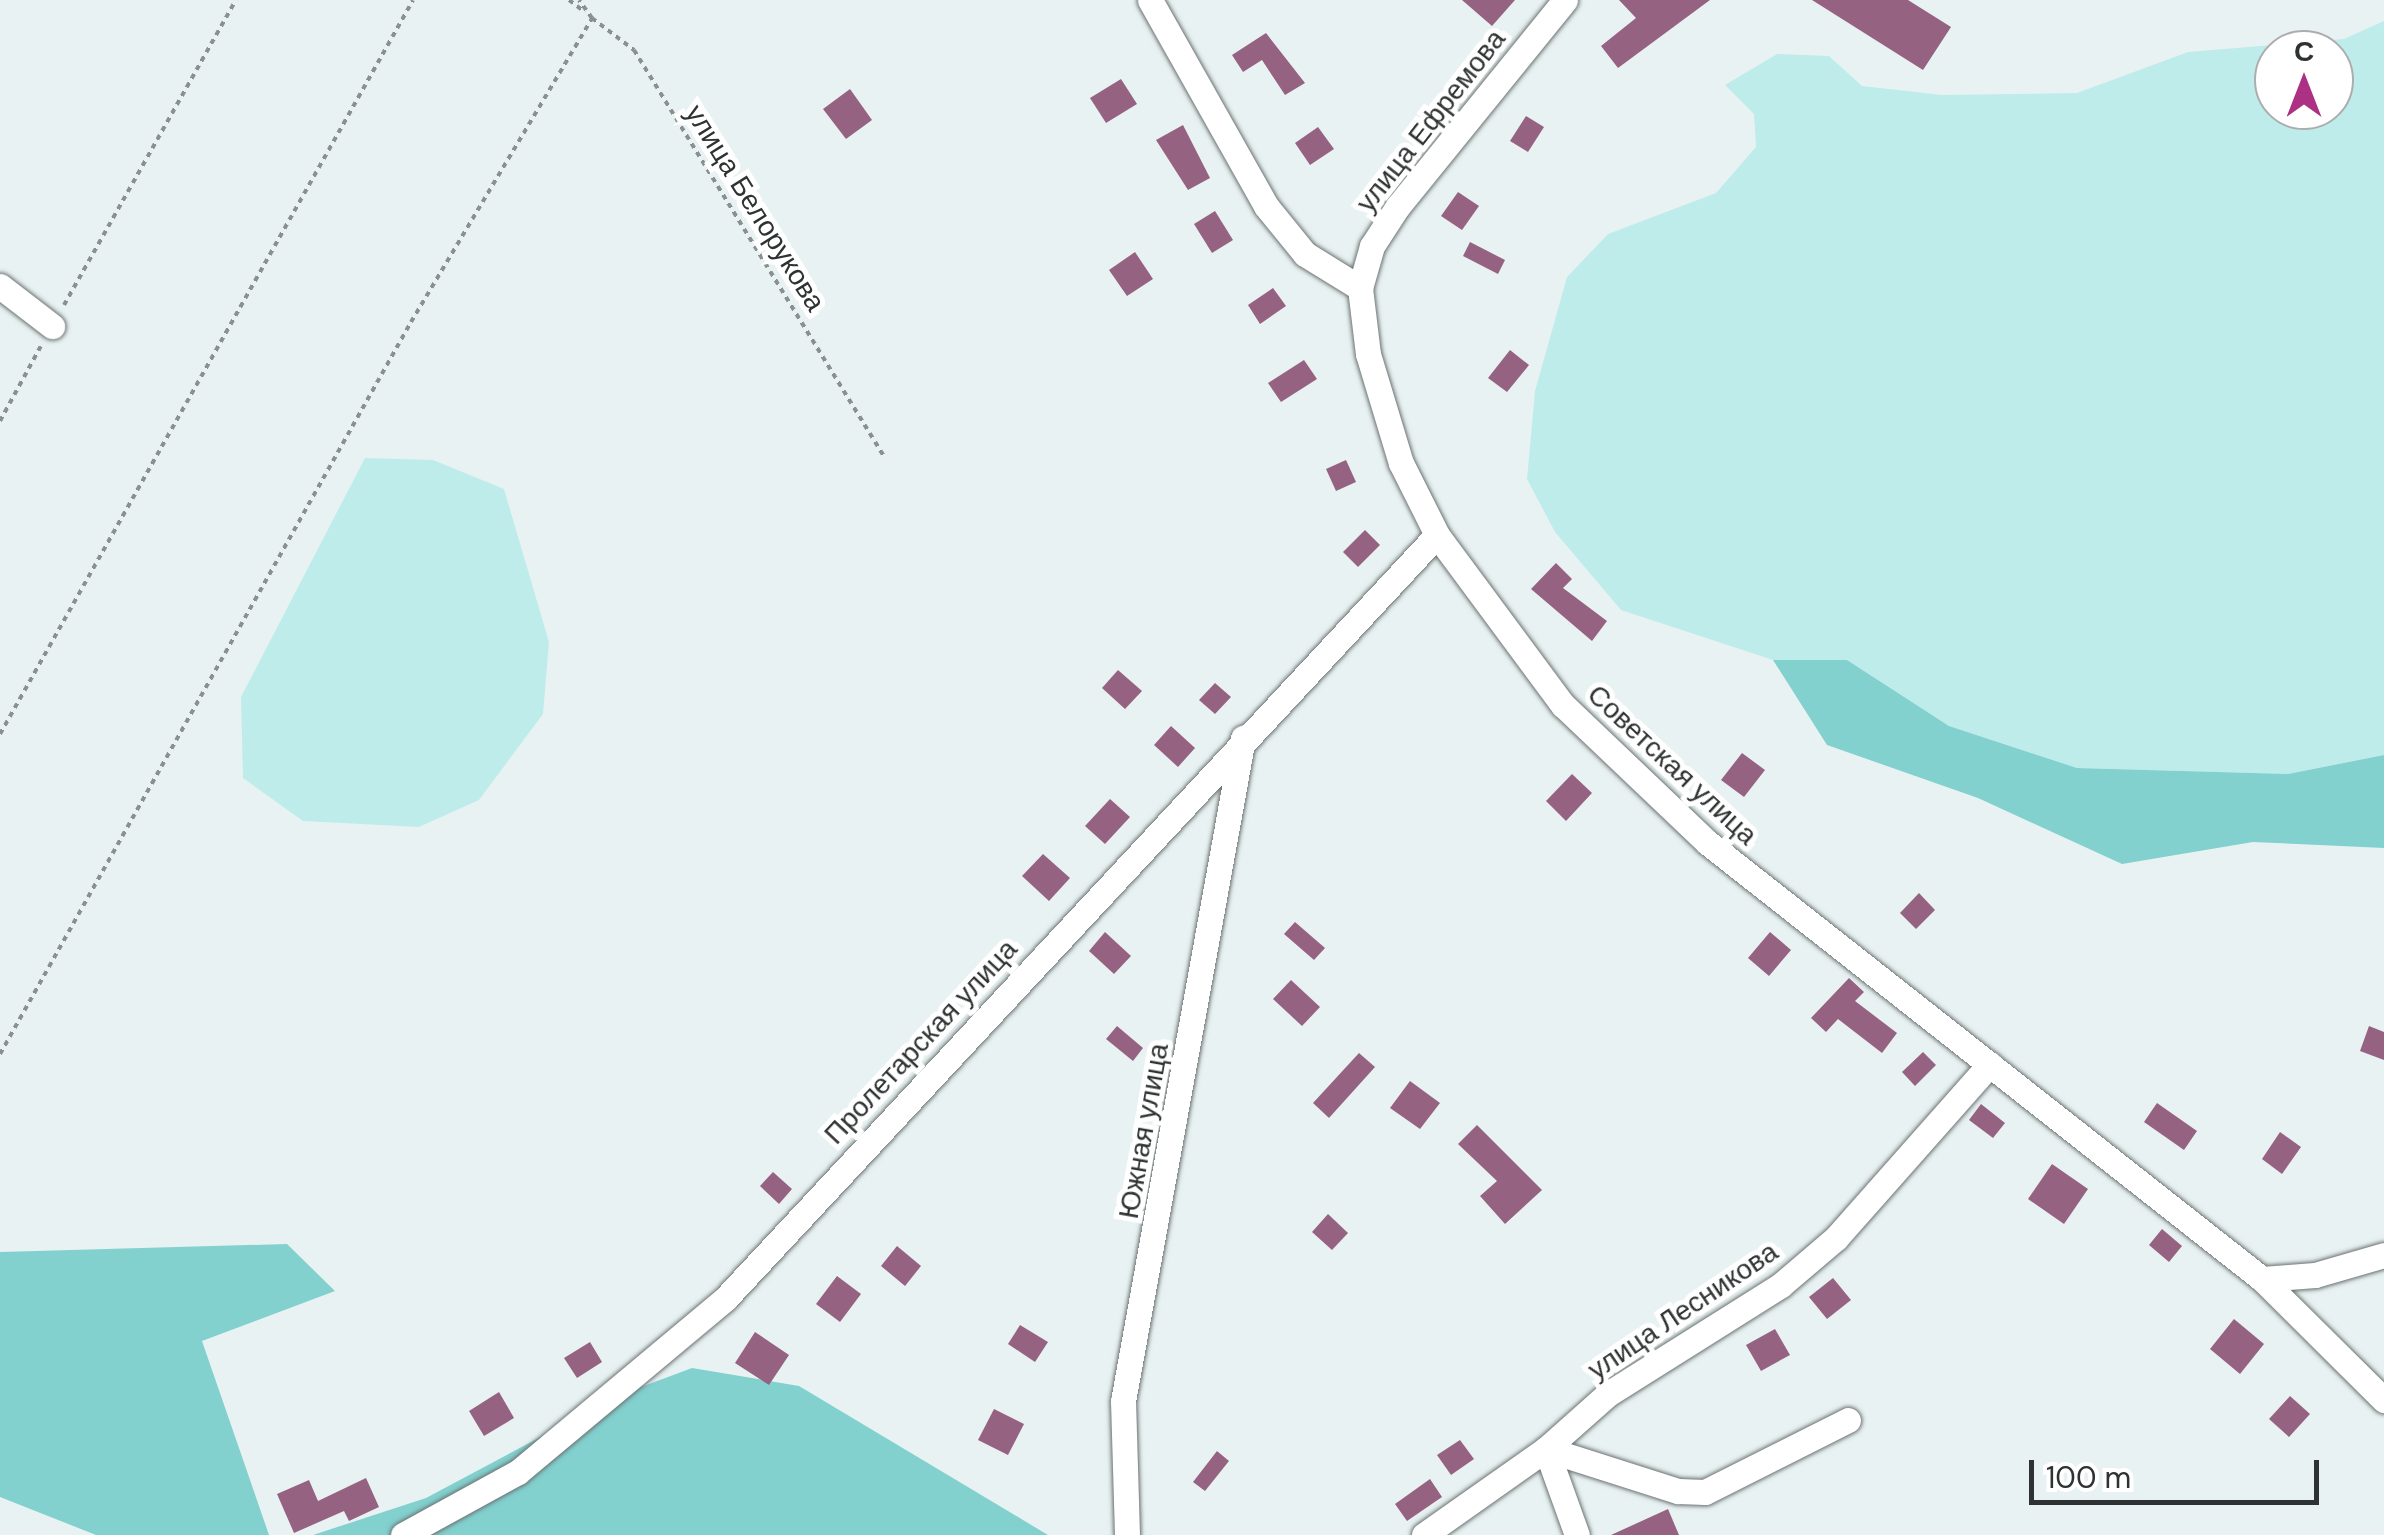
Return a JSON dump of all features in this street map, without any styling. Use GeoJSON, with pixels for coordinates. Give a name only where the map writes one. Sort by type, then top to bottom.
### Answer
{"type":"FeatureCollection","features":[{"type":"Feature","properties":{"kind":"street"},"geometry":{"type":"LineString","coordinates":[[1150,0],[1266,206],[1305,254],[1360,288]]}},
{"type":"Feature","properties":{"kind":"street","name":"улица Ефремова"},"geometry":{"type":"LineString","coordinates":[[1360,288],[1372,246],[1398,206],[1565,0]]}},
{"type":"Feature","properties":{"kind":"street"},"geometry":{"type":"LineString","coordinates":[[0,286],[52,326]]}},
{"type":"Feature","properties":{"kind":"street","name":"Советская улица"},"geometry":{"type":"LineString","coordinates":[[1360,288],[1368,354],[1401,463],[1437,536],[1517,650],[1606,748],[1708,843],[2262,1279],[2384,1400]]}},
{"type":"Feature","properties":{"kind":"street","name":"Пролетарская улица"},"geometry":{"type":"LineString","coordinates":[[403,1535],[518,1472],[725,1300],[1243,738],[1437,536]]}},
{"type":"Feature","properties":{"kind":"street","name":"Южная улица"},"geometry":{"type":"LineString","coordinates":[[1128,1535],[1123,1401],[1243,738]]}},
{"type":"Feature","properties":{"kind":"street","name":"улица Лесникова"},"geometry":{"type":"LineString","coordinates":[[1424,1535],[1546,1449],[1608,1394],[1795,1273],[1836,1238],[1990,1064]]}},
{"type":"Feature","properties":{"kind":"street"},"geometry":{"type":"LineString","coordinates":[[2262,1279],[2316,1275],[2384,1255]]}},
{"type":"Feature","properties":{"kind":"street"},"geometry":{"type":"LineString","coordinates":[[1546,1449],[1678,1491],[1706,1492],[1848,1420]]}},
{"type":"Feature","properties":{"kind":"street"},"geometry":{"type":"LineString","coordinates":[[1546,1449],[1577,1535]]}},
{"type":"Feature","properties":{"kind":"path"},"geometry":{"type":"LineString","coordinates":[[0,421],[236,0]]}},
{"type":"Feature","properties":{"kind":"path"},"geometry":{"type":"LineString","coordinates":[[0,734],[413,0]]}},
{"type":"Feature","properties":{"kind":"path","name":"улица Белорукова"},"geometry":{"type":"LineString","coordinates":[[569,0],[634,50],[884,457]]}},
{"type":"Feature","properties":{"kind":"path"},"geometry":{"type":"LineString","coordinates":[[0,1054],[430,288],[592,18],[579,0]]}},
{"type":"Feature","properties":{"kind":"shaded area"},"geometry":{"type":"Polygon","coordinates":[[[2384,21],[2384,755],[2288,774],[2077,768],[1949,726],[1847,660],[1773,660],[1621,610],[1555,532],[1527,479],[1535,391],[1567,277],[1608,234],[1716,193],[1756,147],[1754,114],[1725,85],[1777,54],[1829,56],[1862,86],[1942,95],[2077,93],[2188,52],[2254,46],[2254,130],[2354,130],[2354,34],[2384,21]]]}},
{"type":"Feature","properties":{"kind":"shaded area"},"geometry":{"type":"Polygon","coordinates":[[[365,458],[433,460],[504,489],[549,642],[543,714],[479,800],[419,827],[303,821],[243,778],[241,697],[365,458]]]}},
{"type":"Feature","properties":{"kind":"shaded area"},"geometry":{"type":"Polygon","coordinates":[[[1773,660],[1847,660],[1949,726],[2077,768],[2288,774],[2384,755],[2384,848],[2253,842],[2122,864],[1978,798],[1827,745],[1773,660]]]}},
{"type":"Feature","properties":{"kind":"shaded area"},"geometry":{"type":"Polygon","coordinates":[[[287,1244],[335,1291],[202,1341],[269,1535],[96,1535],[0,1497],[0,1252],[287,1244]]]}},
{"type":"Feature","properties":{"kind":"shaded area"},"geometry":{"type":"Polygon","coordinates":[[[692,1368],[799,1386],[1048,1535],[313,1535],[426,1498],[617,1396],[692,1368]]]}},
{"type":"Feature","properties":{"kind":"building"},"geometry":{"type":"Polygon","coordinates":[[[1462,0],[1515,0],[1492,26],[1462,0]]]}},
{"type":"Feature","properties":{"kind":"building"},"geometry":{"type":"Polygon","coordinates":[[[1619,0],[1710,0],[1618,68],[1601,46],[1636,18],[1619,0]]]}},
{"type":"Feature","properties":{"kind":"building"},"geometry":{"type":"Polygon","coordinates":[[[1812,0],[1908,0],[1951,27],[1923,70],[1812,0]]]}},
{"type":"Feature","properties":{"kind":"building"},"geometry":{"type":"Polygon","coordinates":[[[1266,33],[1305,83],[1285,95],[1262,60],[1243,72],[1232,55],[1266,33]]]}},
{"type":"Feature","properties":{"kind":"building"},"geometry":{"type":"Polygon","coordinates":[[[1121,79],[1137,104],[1106,123],[1090,98],[1121,79]]]}},
{"type":"Feature","properties":{"kind":"building"},"geometry":{"type":"Polygon","coordinates":[[[850,89],[872,120],[846,139],[823,109],[850,89]]]}},
{"type":"Feature","properties":{"kind":"building"},"geometry":{"type":"Polygon","coordinates":[[[1526,116],[1544,127],[1528,152],[1510,141],[1526,116]]]}},
{"type":"Feature","properties":{"kind":"building"},"geometry":{"type":"Polygon","coordinates":[[[1183,125],[1210,178],[1188,190],[1156,140],[1183,125]]]}},
{"type":"Feature","properties":{"kind":"building"},"geometry":{"type":"Polygon","coordinates":[[[1318,127],[1334,149],[1310,165],[1295,143],[1318,127]]]}},
{"type":"Feature","properties":{"kind":"building"},"geometry":{"type":"Polygon","coordinates":[[[1458,192],[1479,206],[1462,230],[1441,216],[1458,192]]]}},
{"type":"Feature","properties":{"kind":"building"},"geometry":{"type":"Polygon","coordinates":[[[1215,211],[1233,240],[1212,253],[1194,224],[1215,211]]]}},
{"type":"Feature","properties":{"kind":"building"},"geometry":{"type":"Polygon","coordinates":[[[1470,242],[1505,260],[1498,274],[1463,256],[1470,242]]]}},
{"type":"Feature","properties":{"kind":"building"},"geometry":{"type":"Polygon","coordinates":[[[1135,252],[1153,279],[1127,296],[1109,270],[1135,252]]]}},
{"type":"Feature","properties":{"kind":"building"},"geometry":{"type":"Polygon","coordinates":[[[1273,288],[1286,306],[1260,324],[1248,305],[1273,288]]]}},
{"type":"Feature","properties":{"kind":"building"},"geometry":{"type":"Polygon","coordinates":[[[1510,350],[1529,365],[1507,392],[1488,378],[1510,350]]]}},
{"type":"Feature","properties":{"kind":"building"},"geometry":{"type":"Polygon","coordinates":[[[1304,360],[1317,379],[1281,402],[1268,383],[1304,360]]]}},
{"type":"Feature","properties":{"kind":"building"},"geometry":{"type":"Polygon","coordinates":[[[1346,460],[1356,482],[1336,491],[1326,469],[1346,460]]]}},
{"type":"Feature","properties":{"kind":"building"},"geometry":{"type":"Polygon","coordinates":[[[1365,530],[1380,545],[1358,567],[1343,552],[1365,530]]]}},
{"type":"Feature","properties":{"kind":"building"},"geometry":{"type":"Polygon","coordinates":[[[1556,563],[1572,579],[1563,588],[1607,621],[1592,641],[1531,589],[1556,563]]]}},
{"type":"Feature","properties":{"kind":"building"},"geometry":{"type":"Polygon","coordinates":[[[1118,670],[1142,691],[1125,709],[1102,688],[1118,670]]]}},
{"type":"Feature","properties":{"kind":"building"},"geometry":{"type":"Polygon","coordinates":[[[1215,683],[1231,697],[1215,714],[1199,700],[1215,683]]]}},
{"type":"Feature","properties":{"kind":"building"},"geometry":{"type":"Polygon","coordinates":[[[1171,726],[1195,748],[1178,767],[1154,745],[1171,726]]]}},
{"type":"Feature","properties":{"kind":"building"},"geometry":{"type":"Polygon","coordinates":[[[1742,753],[1765,770],[1744,797],[1721,780],[1742,753]]]}},
{"type":"Feature","properties":{"kind":"building"},"geometry":{"type":"Polygon","coordinates":[[[1572,774],[1592,793],[1566,821],[1546,801],[1572,774]]]}},
{"type":"Feature","properties":{"kind":"building"},"geometry":{"type":"Polygon","coordinates":[[[1110,799],[1130,817],[1105,844],[1085,826],[1110,799]]]}},
{"type":"Feature","properties":{"kind":"building"},"geometry":{"type":"Polygon","coordinates":[[[1043,854],[1070,878],[1049,901],[1022,876],[1043,854]]]}},
{"type":"Feature","properties":{"kind":"building"},"geometry":{"type":"Polygon","coordinates":[[[1919,893],[1935,910],[1916,929],[1900,913],[1919,893]]]}},
{"type":"Feature","properties":{"kind":"building"},"geometry":{"type":"Polygon","coordinates":[[[1295,922],[1325,948],[1314,960],[1284,934],[1295,922]]]}},
{"type":"Feature","properties":{"kind":"building"},"geometry":{"type":"Polygon","coordinates":[[[1105,932],[1131,956],[1114,974],[1089,951],[1105,932]]]}},
{"type":"Feature","properties":{"kind":"building"},"geometry":{"type":"Polygon","coordinates":[[[1770,932],[1791,950],[1769,976],[1748,958],[1770,932]]]}},
{"type":"Feature","properties":{"kind":"building"},"geometry":{"type":"Polygon","coordinates":[[[1849,978],[1864,992],[1855,1001],[1897,1033],[1882,1053],[1838,1019],[1826,1032],[1811,1018],[1849,978]]]}},
{"type":"Feature","properties":{"kind":"building"},"geometry":{"type":"Polygon","coordinates":[[[1291,980],[1320,1007],[1302,1026],[1273,999],[1291,980]]]}},
{"type":"Feature","properties":{"kind":"building"},"geometry":{"type":"Polygon","coordinates":[[[1117,1026],[1143,1048],[1133,1061],[1106,1039],[1117,1026]]]}},
{"type":"Feature","properties":{"kind":"building"},"geometry":{"type":"Polygon","coordinates":[[[2369,1026],[2384,1032],[2384,1060],[2360,1051],[2369,1026]]]}},
{"type":"Feature","properties":{"kind":"building"},"geometry":{"type":"Polygon","coordinates":[[[1923,1052],[1936,1065],[1915,1086],[1902,1072],[1923,1052]]]}},
{"type":"Feature","properties":{"kind":"building"},"geometry":{"type":"Polygon","coordinates":[[[1359,1053],[1375,1067],[1329,1118],[1313,1103],[1359,1053]]]}},
{"type":"Feature","properties":{"kind":"building"},"geometry":{"type":"Polygon","coordinates":[[[1410,1081],[1440,1103],[1420,1129],[1390,1108],[1410,1081]]]}},
{"type":"Feature","properties":{"kind":"building"},"geometry":{"type":"Polygon","coordinates":[[[2157,1103],[2197,1131],[2184,1150],[2144,1122],[2157,1103]]]}},
{"type":"Feature","properties":{"kind":"building"},"geometry":{"type":"Polygon","coordinates":[[[1981,1104],[2005,1123],[1993,1138],[1969,1120],[1981,1104]]]}},
{"type":"Feature","properties":{"kind":"building"},"geometry":{"type":"Polygon","coordinates":[[[1477,1125],[1542,1190],[1505,1224],[1480,1196],[1497,1181],[1458,1144],[1477,1125]]]}},
{"type":"Feature","properties":{"kind":"building"},"geometry":{"type":"Polygon","coordinates":[[[2280,1132],[2301,1147],[2282,1174],[2262,1159],[2280,1132]]]}},
{"type":"Feature","properties":{"kind":"building"},"geometry":{"type":"Polygon","coordinates":[[[2052,1164],[2088,1189],[2064,1224],[2028,1199],[2052,1164]]]}},
{"type":"Feature","properties":{"kind":"building"},"geometry":{"type":"Polygon","coordinates":[[[773,1172],[792,1189],[779,1204],[760,1186],[773,1172]]]}},
{"type":"Feature","properties":{"kind":"building"},"geometry":{"type":"Polygon","coordinates":[[[1328,1214],[1348,1233],[1332,1250],[1312,1232],[1328,1214]]]}},
{"type":"Feature","properties":{"kind":"building"},"geometry":{"type":"Polygon","coordinates":[[[2162,1229],[2182,1246],[2169,1262],[2149,1245],[2162,1229]]]}},
{"type":"Feature","properties":{"kind":"building"},"geometry":{"type":"Polygon","coordinates":[[[897,1246],[921,1266],[905,1286],[881,1266],[897,1246]]]}},
{"type":"Feature","properties":{"kind":"building"},"geometry":{"type":"Polygon","coordinates":[[[837,1276],[861,1294],[840,1322],[816,1304],[837,1276]]]}},
{"type":"Feature","properties":{"kind":"building"},"geometry":{"type":"Polygon","coordinates":[[[1833,1278],[1851,1300],[1827,1319],[1809,1297],[1833,1278]]]}},
{"type":"Feature","properties":{"kind":"building"},"geometry":{"type":"Polygon","coordinates":[[[2234,1319],[2264,1344],[2240,1374],[2210,1349],[2234,1319]]]}},
{"type":"Feature","properties":{"kind":"building"},"geometry":{"type":"Polygon","coordinates":[[[1020,1325],[1048,1342],[1035,1362],[1008,1344],[1020,1325]]]}},
{"type":"Feature","properties":{"kind":"building"},"geometry":{"type":"Polygon","coordinates":[[[1775,1329],[1790,1355],[1761,1371],[1746,1345],[1775,1329]]]}},
{"type":"Feature","properties":{"kind":"building"},"geometry":{"type":"Polygon","coordinates":[[[755,1332],[789,1355],[769,1385],[735,1363],[755,1332]]]}},
{"type":"Feature","properties":{"kind":"building"},"geometry":{"type":"Polygon","coordinates":[[[590,1342],[602,1362],[577,1378],[564,1358],[590,1342]]]}},
{"type":"Feature","properties":{"kind":"building"},"geometry":{"type":"Polygon","coordinates":[[[499,1392],[514,1418],[484,1436],[469,1411],[499,1392]]]}},
{"type":"Feature","properties":{"kind":"building"},"geometry":{"type":"Polygon","coordinates":[[[2290,1396],[2310,1414],[2289,1437],[2269,1419],[2290,1396]]]}},
{"type":"Feature","properties":{"kind":"building"},"geometry":{"type":"Polygon","coordinates":[[[994,1409],[1024,1424],[1008,1455],[978,1440],[994,1409]]]}},
{"type":"Feature","properties":{"kind":"building"},"geometry":{"type":"Polygon","coordinates":[[[1460,1440],[1474,1459],[1451,1475],[1437,1455],[1460,1440]]]}},
{"type":"Feature","properties":{"kind":"building"},"geometry":{"type":"Polygon","coordinates":[[[1217,1451],[1229,1461],[1205,1491],[1193,1482],[1217,1451]]]}},
{"type":"Feature","properties":{"kind":"building"},"geometry":{"type":"Polygon","coordinates":[[[366,1478],[379,1507],[349,1521],[344,1511],[294,1533],[277,1494],[309,1480],[318,1501],[366,1478]]]}},
{"type":"Feature","properties":{"kind":"building"},"geometry":{"type":"Polygon","coordinates":[[[1430,1479],[1442,1497],[1407,1521],[1395,1504],[1430,1479]]]}},
{"type":"Feature","properties":{"kind":"building"},"geometry":{"type":"Polygon","coordinates":[[[1668,1509],[1679,1535],[1611,1535],[1668,1509]]]}}]}
